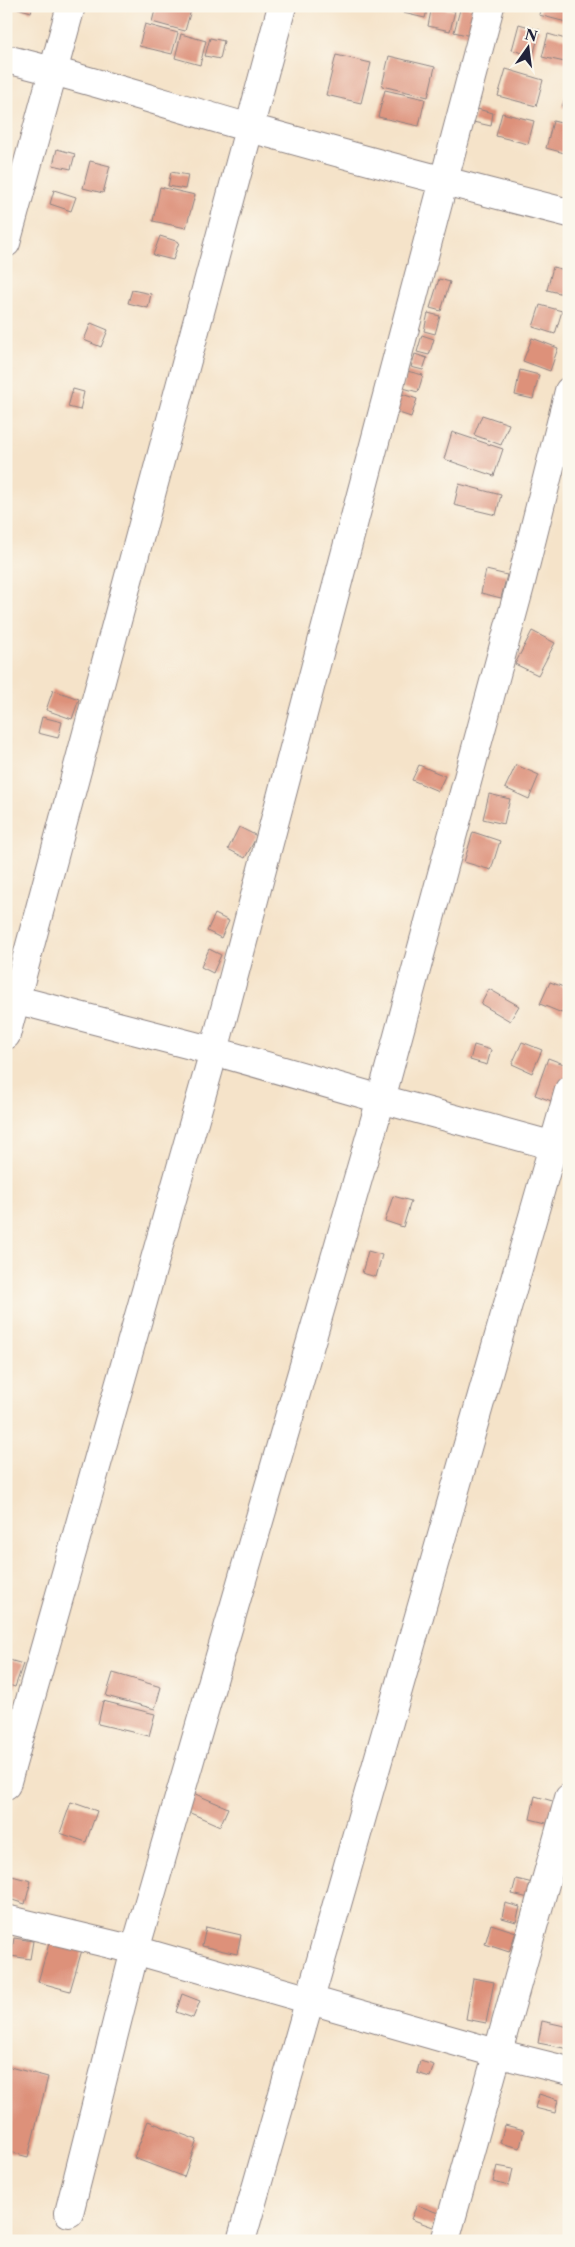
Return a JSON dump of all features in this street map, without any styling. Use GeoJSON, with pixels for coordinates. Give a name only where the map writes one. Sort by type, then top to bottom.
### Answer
{"type":"FeatureCollection","features":[{"type":"Feature","properties":{"kind":"street"},"geometry":{"type":"LineString","coordinates":[[6,244],[71,6]]}},
{"type":"Feature","properties":{"kind":"street"},"geometry":{"type":"LineString","coordinates":[[6,1034],[11,999],[282,6]]}},
{"type":"Feature","properties":{"kind":"street"},"geometry":{"type":"LineString","coordinates":[[6,1785],[214,1050],[490,6]]}},
{"type":"Feature","properties":{"kind":"street"},"geometry":{"type":"LineString","coordinates":[[6,59],[54,70],[249,128],[569,213]]}},
{"type":"Feature","properties":{"kind":"street"},"geometry":{"type":"LineString","coordinates":[[69,2213],[135,1950],[381,1099],[520,586],[569,391]]}},
{"type":"Feature","properties":{"kind":"street"},"geometry":{"type":"LineString","coordinates":[[11,999],[214,1050],[381,1099],[561,1148]]}},
{"type":"Feature","properties":{"kind":"street"},"geometry":{"type":"LineString","coordinates":[[241,2241],[561,1148],[569,1090]]}},
{"type":"Feature","properties":{"kind":"street"},"geometry":{"type":"LineString","coordinates":[[445,2241],[496,2053],[569,1798]]}},
{"type":"Feature","properties":{"kind":"street"},"geometry":{"type":"LineString","coordinates":[[6,1919],[135,1950],[496,2053],[569,2071]]}},
{"type":"Feature","properties":{"kind":"building"},"geometry":{"type":"Polygon","coordinates":[[[11,6],[33,6],[31,12],[11,6]]]}},
{"type":"Feature","properties":{"kind":"building"},"geometry":{"type":"Polygon","coordinates":[[[156,6],[178,6],[191,10],[185,31],[152,22],[156,6]]]}},
{"type":"Feature","properties":{"kind":"building"},"geometry":{"type":"Polygon","coordinates":[[[405,6],[428,7],[425,18],[403,13],[405,6]]]}},
{"type":"Feature","properties":{"kind":"building"},"geometry":{"type":"Polygon","coordinates":[[[432,6],[455,11],[450,31],[428,26],[432,6]]]}},
{"type":"Feature","properties":{"kind":"building"},"geometry":{"type":"Polygon","coordinates":[[[461,6],[486,10],[479,38],[454,32],[461,6]]]}},
{"type":"Feature","properties":{"kind":"building"},"geometry":{"type":"Polygon","coordinates":[[[541,6],[569,6],[566,22],[539,15],[541,6]]]}},
{"type":"Feature","properties":{"kind":"building"},"geometry":{"type":"Polygon","coordinates":[[[145,24],[178,33],[172,54],[139,46],[145,24]]]}},
{"type":"Feature","properties":{"kind":"building"},"geometry":{"type":"Polygon","coordinates":[[[519,24],[540,30],[533,56],[512,50],[519,24]]]}},
{"type":"Feature","properties":{"kind":"building"},"geometry":{"type":"Polygon","coordinates":[[[181,34],[206,41],[200,65],[175,58],[181,34]]]}},
{"type":"Feature","properties":{"kind":"building"},"geometry":{"type":"Polygon","coordinates":[[[548,34],[569,40],[569,63],[542,57],[548,34]]]}},
{"type":"Feature","properties":{"kind":"building"},"geometry":{"type":"Polygon","coordinates":[[[210,38],[224,41],[220,59],[205,56],[210,38]]]}},
{"type":"Feature","properties":{"kind":"building"},"geometry":{"type":"Polygon","coordinates":[[[336,55],[371,63],[361,103],[326,95],[336,55]]]}},
{"type":"Feature","properties":{"kind":"building"},"geometry":{"type":"Polygon","coordinates":[[[389,56],[435,67],[428,97],[382,86],[389,56]]]}},
{"type":"Feature","properties":{"kind":"building"},"geometry":{"type":"Polygon","coordinates":[[[506,69],[543,80],[536,106],[498,96],[506,69]]]}},
{"type":"Feature","properties":{"kind":"building"},"geometry":{"type":"Polygon","coordinates":[[[569,86],[569,109],[562,107],[569,86]]]}},
{"type":"Feature","properties":{"kind":"building"},"geometry":{"type":"Polygon","coordinates":[[[385,90],[425,99],[419,126],[378,117],[385,90]]]}},
{"type":"Feature","properties":{"kind":"building"},"geometry":{"type":"Polygon","coordinates":[[[477,109],[493,113],[491,126],[473,122],[477,109]]]}},
{"type":"Feature","properties":{"kind":"building"},"geometry":{"type":"Polygon","coordinates":[[[502,113],[534,121],[528,144],[496,136],[502,113]]]}},
{"type":"Feature","properties":{"kind":"building"},"geometry":{"type":"Polygon","coordinates":[[[553,121],[569,125],[568,154],[546,148],[553,121]]]}},
{"type":"Feature","properties":{"kind":"building"},"geometry":{"type":"Polygon","coordinates":[[[57,149],[75,154],[71,169],[53,165],[57,149]]]}},
{"type":"Feature","properties":{"kind":"building"},"geometry":{"type":"Polygon","coordinates":[[[90,161],[110,166],[103,193],[83,188],[90,161]]]}},
{"type":"Feature","properties":{"kind":"building"},"geometry":{"type":"Polygon","coordinates":[[[171,172],[188,175],[185,189],[168,186],[171,172]]]}},
{"type":"Feature","properties":{"kind":"building"},"geometry":{"type":"Polygon","coordinates":[[[160,187],[195,195],[186,228],[153,221],[160,187]]]}},
{"type":"Feature","properties":{"kind":"building"},"geometry":{"type":"Polygon","coordinates":[[[54,190],[76,197],[71,211],[50,204],[54,190]]]}},
{"type":"Feature","properties":{"kind":"building"},"geometry":{"type":"Polygon","coordinates":[[[160,236],[179,242],[173,260],[153,255],[160,236]]]}},
{"type":"Feature","properties":{"kind":"building"},"geometry":{"type":"Polygon","coordinates":[[[553,267],[569,271],[568,295],[547,290],[553,267]]]}},
{"type":"Feature","properties":{"kind":"building"},"geometry":{"type":"Polygon","coordinates":[[[439,279],[450,282],[441,311],[430,308],[439,279]]]}},
{"type":"Feature","properties":{"kind":"building"},"geometry":{"type":"Polygon","coordinates":[[[132,290],[151,294],[148,308],[128,303],[132,290]]]}},
{"type":"Feature","properties":{"kind":"building"},"geometry":{"type":"Polygon","coordinates":[[[540,305],[562,311],[555,334],[533,327],[540,305]]]}},
{"type":"Feature","properties":{"kind":"building"},"geometry":{"type":"Polygon","coordinates":[[[428,313],[440,316],[435,334],[424,331],[428,313]]]}},
{"type":"Feature","properties":{"kind":"building"},"geometry":{"type":"Polygon","coordinates":[[[91,323],[108,330],[101,347],[84,340],[91,323]]]}},
{"type":"Feature","properties":{"kind":"building"},"geometry":{"type":"Polygon","coordinates":[[[422,335],[434,339],[429,355],[417,352],[422,335]]]}},
{"type":"Feature","properties":{"kind":"building"},"geometry":{"type":"Polygon","coordinates":[[[532,338],[558,348],[550,371],[523,361],[532,338]]]}},
{"type":"Feature","properties":{"kind":"building"},"geometry":{"type":"Polygon","coordinates":[[[415,354],[427,358],[423,370],[411,367],[415,354]]]}},
{"type":"Feature","properties":{"kind":"building"},"geometry":{"type":"Polygon","coordinates":[[[520,370],[539,375],[533,399],[515,395],[520,370]]]}},
{"type":"Feature","properties":{"kind":"building"},"geometry":{"type":"Polygon","coordinates":[[[407,371],[423,375],[418,392],[403,388],[407,371]]]}},
{"type":"Feature","properties":{"kind":"building"},"geometry":{"type":"Polygon","coordinates":[[[73,389],[84,392],[80,410],[68,407],[73,389]]]}},
{"type":"Feature","properties":{"kind":"building"},"geometry":{"type":"Polygon","coordinates":[[[399,393],[417,399],[411,417],[393,411],[399,393]]]}},
{"type":"Feature","properties":{"kind":"building"},"geometry":{"type":"Polygon","coordinates":[[[482,415],[509,424],[501,445],[474,435],[482,415]]]}},
{"type":"Feature","properties":{"kind":"building"},"geometry":{"type":"Polygon","coordinates":[[[452,432],[503,449],[494,476],[444,459],[452,432]]]}},
{"type":"Feature","properties":{"kind":"building"},"geometry":{"type":"Polygon","coordinates":[[[459,484],[501,495],[496,515],[454,505],[459,484]]]}},
{"type":"Feature","properties":{"kind":"building"},"geometry":{"type":"Polygon","coordinates":[[[486,570],[507,575],[501,598],[481,593],[486,570]]]}},
{"type":"Feature","properties":{"kind":"building"},"geometry":{"type":"Polygon","coordinates":[[[532,631],[555,643],[538,675],[515,664],[532,631]]]}},
{"type":"Feature","properties":{"kind":"building"},"geometry":{"type":"Polygon","coordinates":[[[53,690],[79,699],[72,719],[46,710],[53,690]]]}},
{"type":"Feature","properties":{"kind":"building"},"geometry":{"type":"Polygon","coordinates":[[[42,717],[62,722],[58,738],[38,733],[42,717]]]}},
{"type":"Feature","properties":{"kind":"building"},"geometry":{"type":"Polygon","coordinates":[[[419,765],[445,776],[438,791],[412,780],[419,765]]]}},
{"type":"Feature","properties":{"kind":"building"},"geometry":{"type":"Polygon","coordinates":[[[516,765],[539,775],[529,799],[505,788],[516,765]]]}},
{"type":"Feature","properties":{"kind":"building"},"geometry":{"type":"Polygon","coordinates":[[[489,794],[510,799],[504,824],[483,819],[489,794]]]}},
{"type":"Feature","properties":{"kind":"building"},"geometry":{"type":"Polygon","coordinates":[[[239,827],[257,836],[245,858],[228,849],[239,827]]]}},
{"type":"Feature","properties":{"kind":"building"},"geometry":{"type":"Polygon","coordinates":[[[473,832],[500,841],[491,870],[464,862],[473,832]]]}},
{"type":"Feature","properties":{"kind":"building"},"geometry":{"type":"Polygon","coordinates":[[[215,914],[229,921],[221,938],[207,931],[215,914]]]}},
{"type":"Feature","properties":{"kind":"building"},"geometry":{"type":"Polygon","coordinates":[[[209,949],[221,955],[213,973],[201,967],[209,949]]]}},
{"type":"Feature","properties":{"kind":"building"},"geometry":{"type":"Polygon","coordinates":[[[550,982],[569,989],[569,996],[562,1013],[540,1004],[550,982]]]}},
{"type":"Feature","properties":{"kind":"building"},"geometry":{"type":"Polygon","coordinates":[[[489,989],[519,1006],[510,1021],[481,1004],[489,989]]]}},
{"type":"Feature","properties":{"kind":"building"},"geometry":{"type":"Polygon","coordinates":[[[522,1042],[542,1050],[532,1073],[512,1064],[522,1042]]]}},
{"type":"Feature","properties":{"kind":"building"},"geometry":{"type":"Polygon","coordinates":[[[474,1045],[491,1050],[487,1065],[470,1060],[474,1045]]]}},
{"type":"Feature","properties":{"kind":"building"},"geometry":{"type":"Polygon","coordinates":[[[548,1058],[569,1066],[557,1103],[535,1095],[548,1058]]]}},
{"type":"Feature","properties":{"kind":"building"},"geometry":{"type":"Polygon","coordinates":[[[393,1196],[411,1201],[403,1227],[385,1221],[393,1196]]]}},
{"type":"Feature","properties":{"kind":"building"},"geometry":{"type":"Polygon","coordinates":[[[368,1251],[382,1255],[376,1277],[362,1273],[368,1251]]]}},
{"type":"Feature","properties":{"kind":"building"},"geometry":{"type":"Polygon","coordinates":[[[6,1659],[23,1664],[15,1687],[6,1684],[6,1659]]]}},
{"type":"Feature","properties":{"kind":"building"},"geometry":{"type":"Polygon","coordinates":[[[113,1673],[161,1687],[155,1709],[106,1696],[113,1673]]]}},
{"type":"Feature","properties":{"kind":"building"},"geometry":{"type":"Polygon","coordinates":[[[103,1701],[155,1714],[149,1736],[98,1724],[103,1701]]]}},
{"type":"Feature","properties":{"kind":"building"},"geometry":{"type":"Polygon","coordinates":[[[193,1793],[228,1808],[220,1826],[186,1811],[193,1793]]]}},
{"type":"Feature","properties":{"kind":"building"},"geometry":{"type":"Polygon","coordinates":[[[535,1796],[556,1802],[550,1824],[530,1819],[535,1796]]]}},
{"type":"Feature","properties":{"kind":"building"},"geometry":{"type":"Polygon","coordinates":[[[71,1802],[97,1811],[86,1842],[60,1833],[71,1802]]]}},
{"type":"Feature","properties":{"kind":"building"},"geometry":{"type":"Polygon","coordinates":[[[12,1876],[31,1881],[25,1904],[6,1898],[12,1876]]]}},
{"type":"Feature","properties":{"kind":"building"},"geometry":{"type":"Polygon","coordinates":[[[516,1879],[533,1883],[529,1898],[512,1894],[516,1879]]]}},
{"type":"Feature","properties":{"kind":"building"},"geometry":{"type":"Polygon","coordinates":[[[505,1903],[520,1907],[516,1922],[502,1918],[505,1903]]]}},
{"type":"Feature","properties":{"kind":"building"},"geometry":{"type":"Polygon","coordinates":[[[491,1924],[516,1932],[509,1952],[485,1944],[491,1924]]]}},
{"type":"Feature","properties":{"kind":"building"},"geometry":{"type":"Polygon","coordinates":[[[206,1927],[241,1935],[237,1954],[202,1946],[206,1927]]]}},
{"type":"Feature","properties":{"kind":"building"},"geometry":{"type":"Polygon","coordinates":[[[14,1938],[33,1941],[30,1959],[11,1956],[14,1938]]]}},
{"type":"Feature","properties":{"kind":"building"},"geometry":{"type":"Polygon","coordinates":[[[50,1940],[82,1950],[70,1991],[38,1982],[50,1940]]]}},
{"type":"Feature","properties":{"kind":"building"},"geometry":{"type":"Polygon","coordinates":[[[473,1978],[494,1982],[486,2023],[466,2019],[473,1978]]]}},
{"type":"Feature","properties":{"kind":"building"},"geometry":{"type":"Polygon","coordinates":[[[182,1994],[200,2001],[193,2018],[176,2012],[182,1994]]]}},
{"type":"Feature","properties":{"kind":"building"},"geometry":{"type":"Polygon","coordinates":[[[542,2021],[569,2027],[569,2049],[538,2043],[542,2021]]]}},
{"type":"Feature","properties":{"kind":"building"},"geometry":{"type":"Polygon","coordinates":[[[420,2061],[434,2065],[430,2077],[417,2073],[420,2061]]]}},
{"type":"Feature","properties":{"kind":"building"},"geometry":{"type":"Polygon","coordinates":[[[6,2066],[48,2077],[28,2157],[6,2151],[6,2066]]]}},
{"type":"Feature","properties":{"kind":"building"},"geometry":{"type":"Polygon","coordinates":[[[539,2094],[558,2100],[555,2113],[535,2108],[539,2094]]]}},
{"type":"Feature","properties":{"kind":"building"},"geometry":{"type":"Polygon","coordinates":[[[148,2121],[197,2140],[184,2177],[134,2158],[148,2121]]]}},
{"type":"Feature","properties":{"kind":"building"},"geometry":{"type":"Polygon","coordinates":[[[505,2125],[524,2130],[520,2148],[500,2143],[505,2125]]]}},
{"type":"Feature","properties":{"kind":"building"},"geometry":{"type":"Polygon","coordinates":[[[497,2166],[513,2169],[509,2186],[493,2182],[497,2166]]]}},
{"type":"Feature","properties":{"kind":"building"},"geometry":{"type":"Polygon","coordinates":[[[417,2205],[438,2213],[433,2227],[411,2219],[417,2205]]]}}]}
